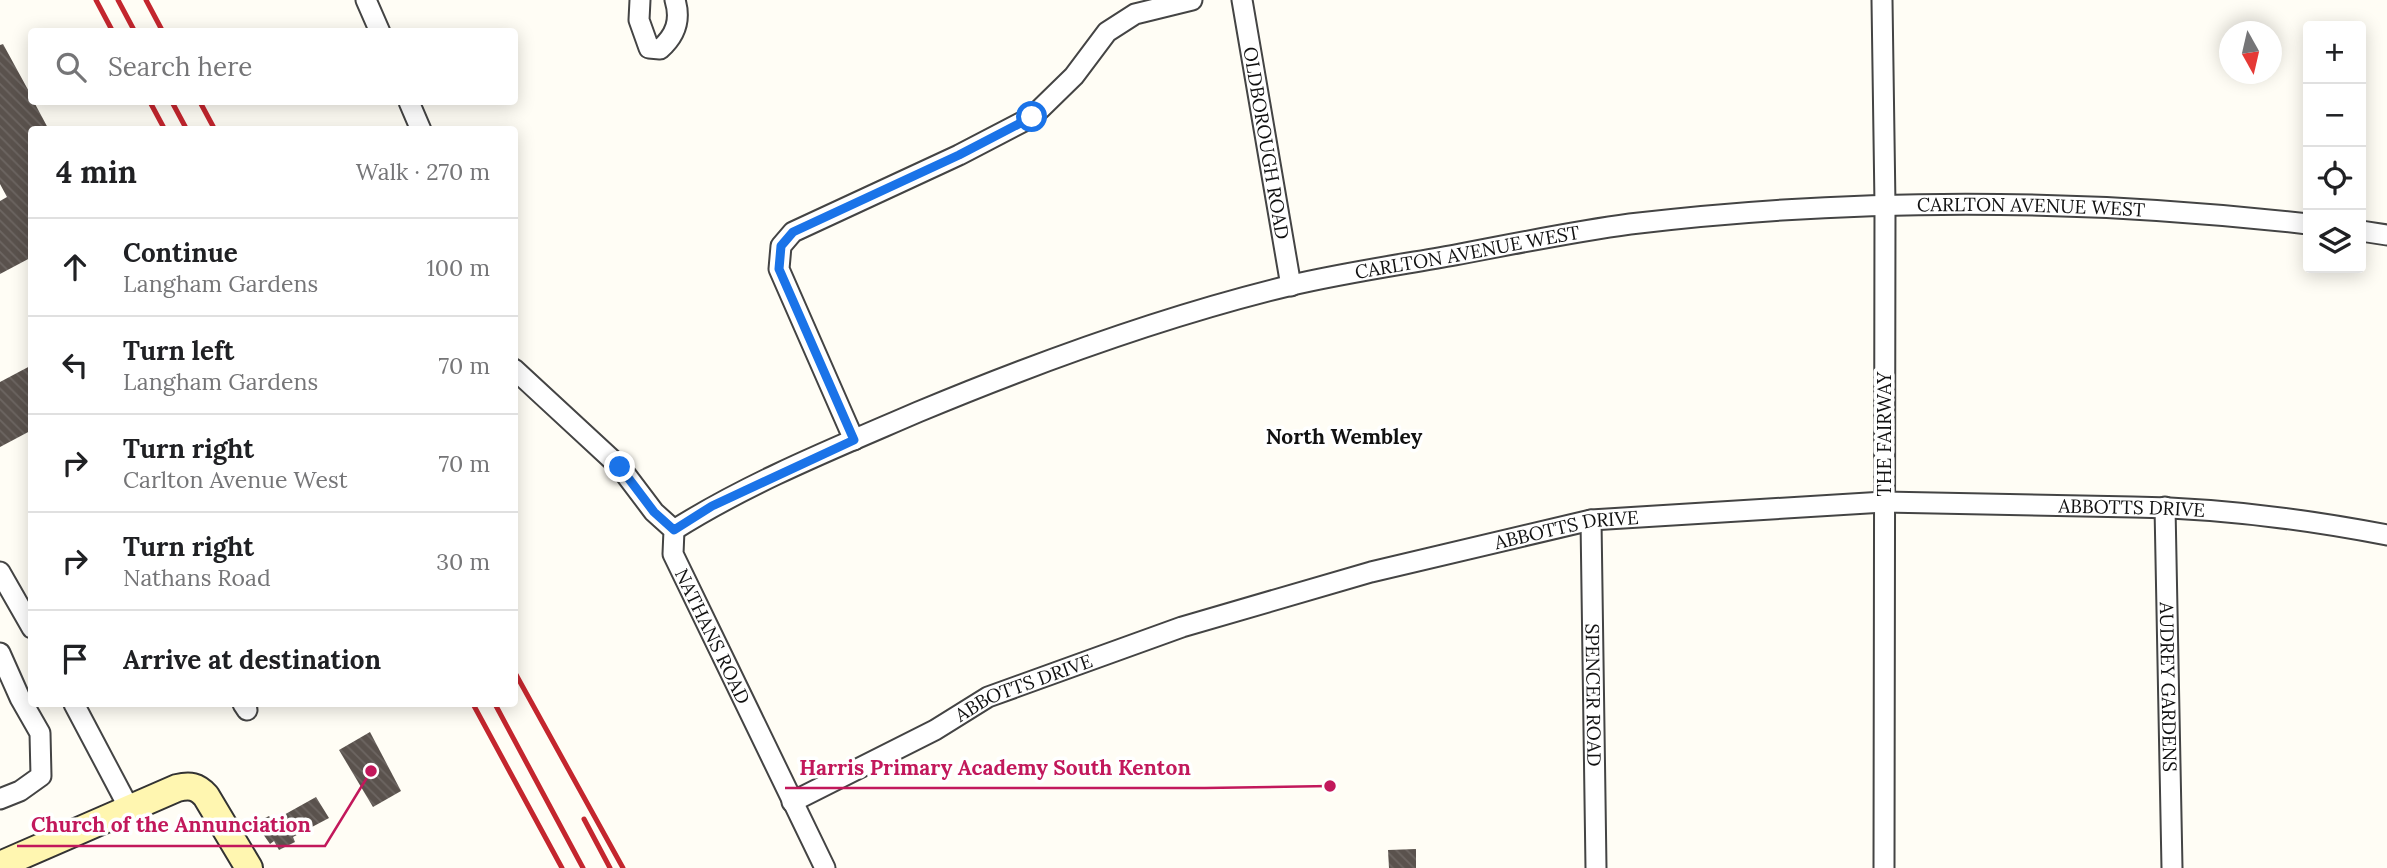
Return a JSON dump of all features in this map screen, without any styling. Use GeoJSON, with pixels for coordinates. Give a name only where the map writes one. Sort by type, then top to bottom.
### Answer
{"type":"FeatureCollection","features":[{"type":"Feature","properties":{"kind":"street"},"geometry":{"type":"LineString","coordinates":[[366,0],[378,28]]}},
{"type":"Feature","properties":{"kind":"street"},"geometry":{"type":"LineString","coordinates":[[640,0],[639,20],[649,48],[660,49],[677,28],[678,9],[675,0]]}},
{"type":"Feature","properties":{"kind":"street"},"geometry":{"type":"LineString","coordinates":[[854,440],[779,269],[781,246],[793,232],[959,155],[1032,117],[1074,76],[1107,32],[1135,14],[1192,0]]}},
{"type":"Feature","properties":{"kind":"street","name":"OLDBOROUGH ROAD"},"geometry":{"type":"LineString","coordinates":[[1242,0],[1291,286]]}},
{"type":"Feature","properties":{"kind":"street","name":"THE FAIRWAY"},"geometry":{"type":"LineString","coordinates":[[1882,0],[1885,205],[1884,868]]}},
{"type":"Feature","properties":{"kind":"street"},"geometry":{"type":"LineString","coordinates":[[410,105],[419,126]]}},
{"type":"Feature","properties":{"kind":"street","name":"CARLTON AVENUE WEST"},"geometry":{"type":"LineString","coordinates":[[674,530],[712,506],[854,440],[979,386],[1099,341],[1291,286],[1561,235],[1772,210],[1885,205],[2074,204],[2204,212],[2303,223]]}},
{"type":"Feature","properties":{"kind":"street"},"geometry":{"type":"LineString","coordinates":[[2366,232],[2387,235]]}},
{"type":"Feature","properties":{"kind":"street"},"geometry":{"type":"LineString","coordinates":[[518,373],[620,467],[654,512],[674,530]]}},
{"type":"Feature","properties":{"kind":"street","name":"ABBOTTS DRIVE"},"geometry":{"type":"LineString","coordinates":[[792,802],[935,730],[988,697],[1182,627],[1371,572],[1591,520],[1884,502],[2165,507],[2318,521],[2387,536]]}},
{"type":"Feature","properties":{"kind":"street","name":"AUDREY GARDENS"},"geometry":{"type":"LineString","coordinates":[[2165,507],[2172,868]]}},
{"type":"Feature","properties":{"kind":"street","name":"SPENCER ROAD"},"geometry":{"type":"LineString","coordinates":[[1591,520],[1596,868]]}},
{"type":"Feature","properties":{"kind":"street","name":"NATHANS ROAD"},"geometry":{"type":"LineString","coordinates":[[674,530],[673,554],[825,868]]}},
{"type":"Feature","properties":{"kind":"street"},"geometry":{"type":"LineString","coordinates":[[0,572],[28,621]]}},
{"type":"Feature","properties":{"kind":"street"},"geometry":{"type":"LineString","coordinates":[[0,653],[20,698],[40,733],[41,776],[20,791],[0,799]]}},
{"type":"Feature","properties":{"kind":"street"},"geometry":{"type":"LineString","coordinates":[[76,707],[129,808]]}},
{"type":"Feature","properties":{"kind":"street"},"geometry":{"type":"LineString","coordinates":[[0,865],[188,785],[200,789],[206,796],[249,868]]}},
{"type":"Feature","properties":{"kind":"building"},"geometry":{"type":"Polygon","coordinates":[[[3,44],[28,90],[28,105],[36,105],[47,126],[28,126],[28,259],[0,274],[0,201],[7,197],[0,184],[0,45],[3,44]]]}},
{"type":"Feature","properties":{"kind":"building"},"geometry":{"type":"Polygon","coordinates":[[[28,367],[28,432],[0,447],[0,382],[28,367]]]}},
{"type":"Feature","properties":{"kind":"building"},"geometry":{"type":"Polygon","coordinates":[[[370,732],[401,791],[373,807],[339,750],[370,732]]]}},
{"type":"Feature","properties":{"kind":"building"},"geometry":{"type":"Polygon","coordinates":[[[316,797],[329,818],[293,837],[295,842],[279,850],[274,841],[270,844],[263,834],[268,831],[261,820],[269,816],[273,821],[316,797]]]}},
{"type":"Feature","properties":{"kind":"building"},"geometry":{"type":"Polygon","coordinates":[[[1416,849],[1416,868],[1389,868],[1388,850],[1416,849]]]}},
{"type":"Feature","properties":{"kind":"railway"},"geometry":{"type":"LineString","coordinates":[[96,0],[111,28]]}},
{"type":"Feature","properties":{"kind":"railway"},"geometry":{"type":"LineString","coordinates":[[118,0],[133,28]]}},
{"type":"Feature","properties":{"kind":"railway"},"geometry":{"type":"LineString","coordinates":[[146,0],[161,28]]}},
{"type":"Feature","properties":{"kind":"railway"},"geometry":{"type":"LineString","coordinates":[[152,105],[163,126]]}},
{"type":"Feature","properties":{"kind":"railway"},"geometry":{"type":"LineString","coordinates":[[174,105],[185,126]]}},
{"type":"Feature","properties":{"kind":"railway"},"geometry":{"type":"LineString","coordinates":[[202,105],[213,126]]}},
{"type":"Feature","properties":{"kind":"railway"},"geometry":{"type":"LineString","coordinates":[[518,678],[623,868]]}},
{"type":"Feature","properties":{"kind":"railway"},"geometry":{"type":"LineString","coordinates":[[475,707],[562,868]]}},
{"type":"Feature","properties":{"kind":"railway"},"geometry":{"type":"LineString","coordinates":[[497,707],[583,868]]}},
{"type":"Feature","properties":{"kind":"railway"},"geometry":{"type":"LineString","coordinates":[[584,819],[610,868]]}},
{"type":"Feature","properties":{"kind":"place","name":"Church of the Annunciation"},"geometry":{"type":"Point","coordinates":[371,771]}},
{"type":"Feature","properties":{"kind":"place","name":"Harris Primary Academy South Kenton"},"geometry":{"type":"Point","coordinates":[1330,786]}},
{"type":"Feature","properties":{"kind":"district","name":"North Wembley"},"geometry":{"type":"Point","coordinates":[1344,436]}},
{"type":"Feature","properties":{"kind":"route"},"geometry":{"type":"LineString","coordinates":[[620,467],[654,512],[674,530],[712,506],[854,440],[779,269],[781,246],[793,232],[959,155],[1032,117]]}}]}
